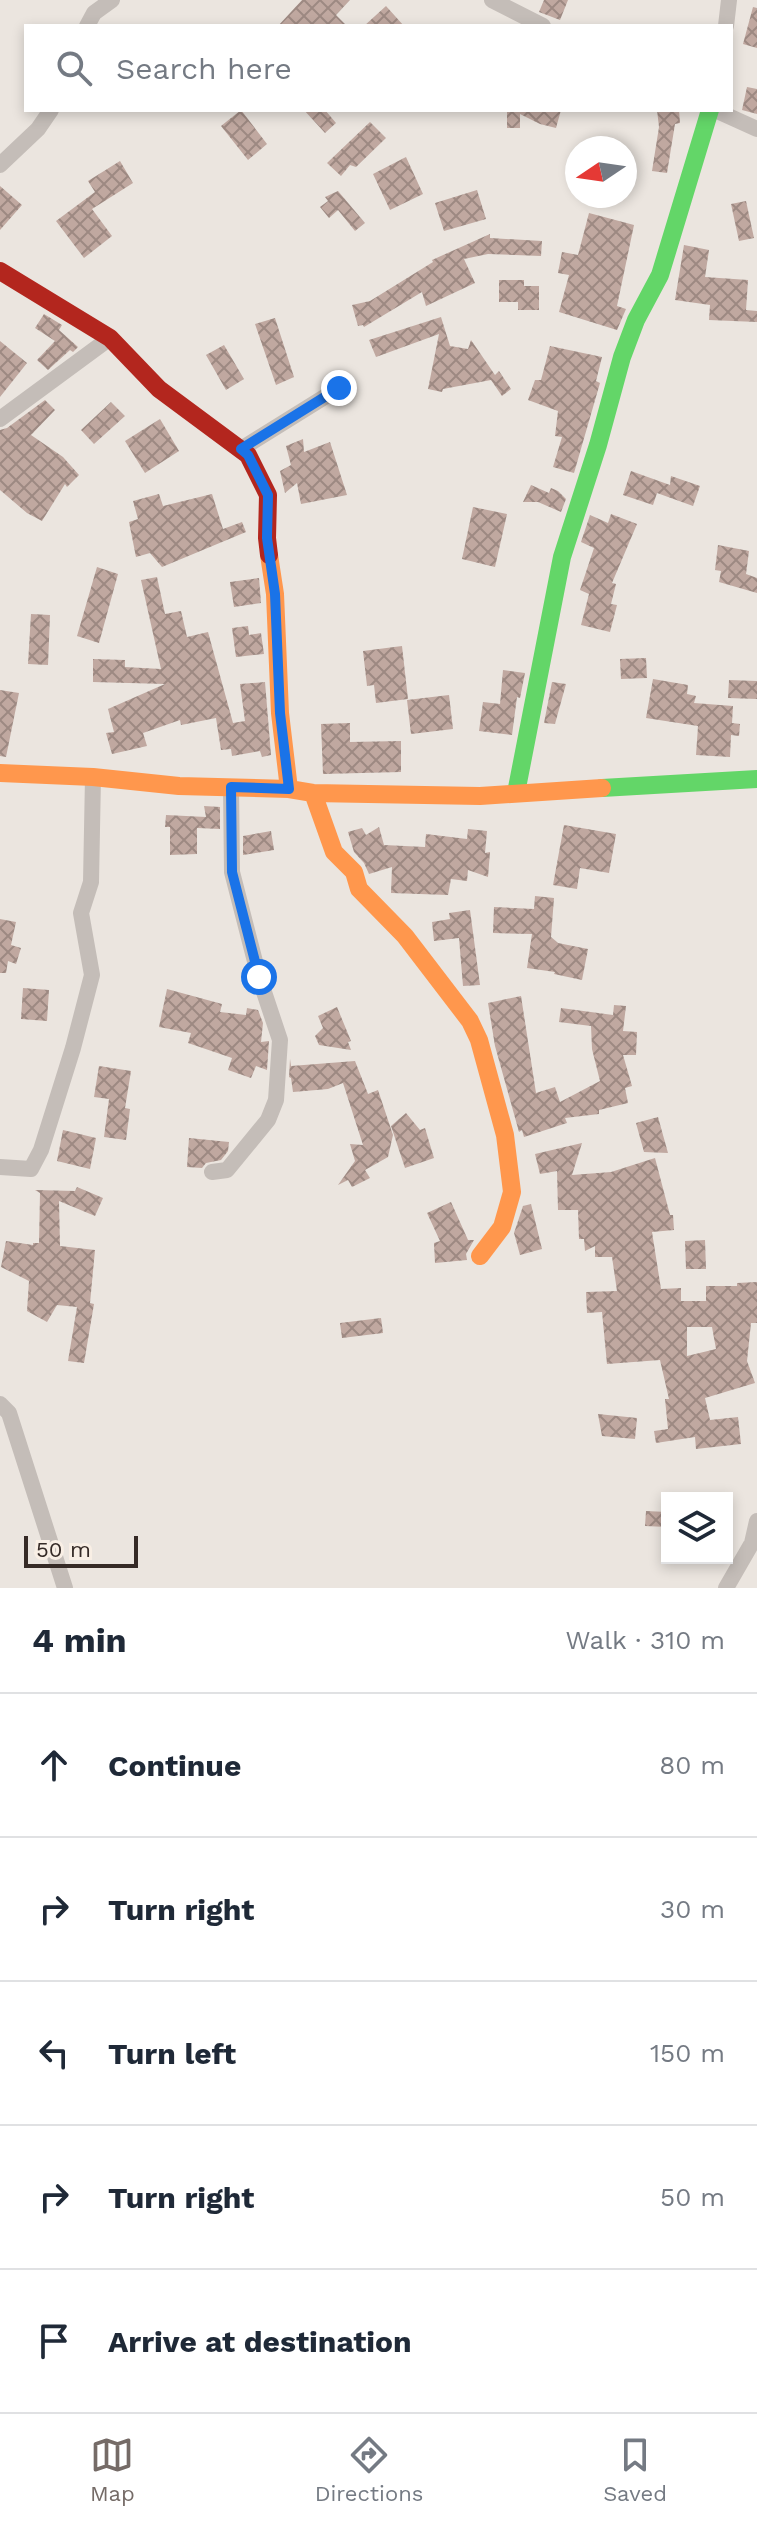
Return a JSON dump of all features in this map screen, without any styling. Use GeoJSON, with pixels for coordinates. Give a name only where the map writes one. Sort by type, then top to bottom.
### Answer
{"type":"FeatureCollection","features":[{"type":"Feature","properties":{"kind":"street"},"geometry":{"type":"LineString","coordinates":[[88,24],[94,13],[112,0]]}},
{"type":"Feature","properties":{"kind":"street"},"geometry":{"type":"LineString","coordinates":[[492,0],[539,24]]}},
{"type":"Feature","properties":{"kind":"street"},"geometry":{"type":"LineString","coordinates":[[726,24],[729,0]]}},
{"type":"Feature","properties":{"kind":"street"},"geometry":{"type":"LineString","coordinates":[[0,165],[38,129],[50,112]]}},
{"type":"Feature","properties":{"kind":"street"},"geometry":{"type":"LineString","coordinates":[[516,793],[562,557],[622,357],[636,320],[660,275],[711,112]]}},
{"type":"Feature","properties":{"kind":"street"},"geometry":{"type":"LineString","coordinates":[[717,112],[757,129]]}},
{"type":"Feature","properties":{"kind":"street"},"geometry":{"type":"LineString","coordinates":[[0,271],[110,338],[159,389],[248,455],[268,495],[267,538],[275,594],[280,713],[289,789]]}},
{"type":"Feature","properties":{"kind":"street"},"geometry":{"type":"LineString","coordinates":[[0,419],[110,338]]}},
{"type":"Feature","properties":{"kind":"street"},"geometry":{"type":"LineString","coordinates":[[241,449],[339,388]]}},
{"type":"Feature","properties":{"kind":"street"},"geometry":{"type":"LineString","coordinates":[[0,773],[93,777],[179,786],[289,789],[313,793],[480,796],[757,779]]}},
{"type":"Feature","properties":{"kind":"street"},"geometry":{"type":"LineString","coordinates":[[0,1167],[31,1169],[41,1150],[92,975],[81,913],[91,882],[93,777]]}},
{"type":"Feature","properties":{"kind":"street"},"geometry":{"type":"LineString","coordinates":[[212,1172],[227,1170],[268,1120],[276,1100],[280,1040],[259,977],[232,872],[231,787]]}},
{"type":"Feature","properties":{"kind":"street"},"geometry":{"type":"LineString","coordinates":[[313,793],[334,852],[354,872],[359,889],[405,936],[448,991],[470,1021],[479,1040],[505,1135],[512,1192],[502,1227],[480,1256]]}},
{"type":"Feature","properties":{"kind":"street"},"geometry":{"type":"LineString","coordinates":[[0,1404],[9,1413],[65,1588]]}},
{"type":"Feature","properties":{"kind":"street"},"geometry":{"type":"LineString","coordinates":[[726,1588],[752,1543],[757,1521]]}},
{"type":"Feature","properties":{"kind":"building"},"geometry":{"type":"Polygon","coordinates":[[[302,0],[350,0],[336,15],[345,24],[280,24],[302,0]]]}},
{"type":"Feature","properties":{"kind":"building"},"geometry":{"type":"Polygon","coordinates":[[[544,0],[568,0],[560,20],[539,12],[544,0]]]}},
{"type":"Feature","properties":{"kind":"building"},"geometry":{"type":"Polygon","coordinates":[[[386,6],[402,24],[366,24],[386,6]]]}},
{"type":"Feature","properties":{"kind":"building"},"geometry":{"type":"Polygon","coordinates":[[[753,7],[757,8],[757,48],[743,44],[753,7]]]}},
{"type":"Feature","properties":{"kind":"building"},"geometry":{"type":"Polygon","coordinates":[[[747,87],[757,89],[757,114],[742,110],[747,87]]]}},
{"type":"Feature","properties":{"kind":"building"},"geometry":{"type":"Polygon","coordinates":[[[243,112],[267,144],[248,160],[221,126],[243,112]]]}},
{"type":"Feature","properties":{"kind":"building"},"geometry":{"type":"Polygon","coordinates":[[[306,112],[327,112],[336,123],[325,133],[306,112]]]}},
{"type":"Feature","properties":{"kind":"building"},"geometry":{"type":"Polygon","coordinates":[[[507,112],[560,112],[556,128],[520,114],[520,128],[507,128],[507,112]]]}},
{"type":"Feature","properties":{"kind":"building"},"geometry":{"type":"Polygon","coordinates":[[[657,112],[679,112],[680,123],[675,124],[667,173],[652,171],[659,127],[657,112]]]}},
{"type":"Feature","properties":{"kind":"building"},"geometry":{"type":"Polygon","coordinates":[[[370,122],[386,138],[356,167],[350,165],[341,176],[327,163],[370,122]]]}},
{"type":"Feature","properties":{"kind":"building"},"geometry":{"type":"Polygon","coordinates":[[[406,157],[423,194],[390,210],[373,174],[406,157]]]}},
{"type":"Feature","properties":{"kind":"building"},"geometry":{"type":"Polygon","coordinates":[[[120,161],[133,183],[92,209],[112,236],[84,258],[56,221],[95,192],[88,181],[120,161]]]}},
{"type":"Feature","properties":{"kind":"building"},"geometry":{"type":"Polygon","coordinates":[[[0,186],[22,205],[0,230],[0,186]]]}},
{"type":"Feature","properties":{"kind":"building"},"geometry":{"type":"Polygon","coordinates":[[[477,190],[486,219],[444,231],[435,203],[477,190]]]}},
{"type":"Feature","properties":{"kind":"building"},"geometry":{"type":"Polygon","coordinates":[[[338,191],[365,223],[355,231],[338,210],[329,218],[320,207],[328,201],[325,197],[338,191]]]}},
{"type":"Feature","properties":{"kind":"building"},"geometry":{"type":"Polygon","coordinates":[[[746,201],[754,238],[739,241],[731,204],[746,201]]]}},
{"type":"Feature","properties":{"kind":"building"},"geometry":{"type":"Polygon","coordinates":[[[589,213],[634,225],[617,306],[626,309],[617,330],[559,312],[569,275],[558,273],[562,252],[578,255],[589,213]]]}},
{"type":"Feature","properties":{"kind":"building"},"geometry":{"type":"Polygon","coordinates":[[[490,234],[490,238],[542,241],[541,256],[488,254],[464,259],[475,283],[426,306],[422,292],[364,327],[358,326],[352,305],[370,301],[432,260],[490,234]]]}},
{"type":"Feature","properties":{"kind":"building"},"geometry":{"type":"Polygon","coordinates":[[[684,245],[709,250],[705,277],[748,280],[746,310],[757,311],[757,322],[709,320],[710,305],[675,300],[684,245]]]}},
{"type":"Feature","properties":{"kind":"building"},"geometry":{"type":"Polygon","coordinates":[[[499,280],[524,280],[524,286],[539,286],[539,310],[518,310],[518,302],[499,302],[499,280]]]}},
{"type":"Feature","properties":{"kind":"building"},"geometry":{"type":"Polygon","coordinates":[[[44,314],[62,325],[59,330],[78,347],[73,352],[70,350],[48,370],[37,360],[55,341],[35,328],[44,314]]]}},
{"type":"Feature","properties":{"kind":"building"},"geometry":{"type":"Polygon","coordinates":[[[441,317],[450,346],[468,349],[471,340],[495,375],[499,371],[511,389],[502,396],[491,380],[443,389],[442,392],[428,389],[439,334],[376,357],[369,340],[441,317]]]}},
{"type":"Feature","properties":{"kind":"building"},"geometry":{"type":"Polygon","coordinates":[[[275,318],[294,377],[276,385],[255,324],[275,318]]]}},
{"type":"Feature","properties":{"kind":"building"},"geometry":{"type":"Polygon","coordinates":[[[0,341],[27,363],[0,397],[0,341]]]}},
{"type":"Feature","properties":{"kind":"building"},"geometry":{"type":"Polygon","coordinates":[[[224,345],[244,379],[226,390],[206,355],[224,345]]]}},
{"type":"Feature","properties":{"kind":"building"},"geometry":{"type":"Polygon","coordinates":[[[550,346],[602,357],[596,381],[600,383],[574,473],[553,467],[562,437],[555,436],[558,411],[528,400],[535,380],[541,380],[550,346]]]}},
{"type":"Feature","properties":{"kind":"building"},"geometry":{"type":"Polygon","coordinates":[[[45,400],[55,410],[31,435],[63,457],[79,475],[67,487],[65,484],[42,521],[27,513],[0,490],[0,430],[45,400]]]}},
{"type":"Feature","properties":{"kind":"building"},"geometry":{"type":"Polygon","coordinates":[[[111,402],[125,416],[94,444],[81,430],[111,402]]]}},
{"type":"Feature","properties":{"kind":"building"},"geometry":{"type":"Polygon","coordinates":[[[160,419],[179,451],[145,473],[125,441],[160,419]]]}},
{"type":"Feature","properties":{"kind":"building"},"geometry":{"type":"Polygon","coordinates":[[[303,439],[304,452],[330,442],[347,495],[301,504],[297,483],[285,493],[280,471],[291,465],[286,446],[303,439]]]}},
{"type":"Feature","properties":{"kind":"building"},"geometry":{"type":"Polygon","coordinates":[[[631,471],[670,485],[671,476],[700,486],[693,506],[657,493],[653,505],[623,495],[631,471]]]}},
{"type":"Feature","properties":{"kind":"building"},"geometry":{"type":"Polygon","coordinates":[[[531,485],[549,493],[551,488],[558,491],[566,499],[561,512],[538,502],[523,502],[531,485]]]}},
{"type":"Feature","properties":{"kind":"building"},"geometry":{"type":"Polygon","coordinates":[[[159,494],[163,506],[212,494],[223,529],[242,522],[246,532],[162,567],[150,553],[136,557],[129,522],[138,519],[133,501],[159,494]]]}},
{"type":"Feature","properties":{"kind":"building"},"geometry":{"type":"Polygon","coordinates":[[[473,507],[507,514],[495,567],[462,559],[473,507]]]}},
{"type":"Feature","properties":{"kind":"building"},"geometry":{"type":"Polygon","coordinates":[[[611,514],[637,524],[612,583],[616,584],[611,604],[617,605],[610,632],[581,625],[589,594],[580,590],[594,548],[581,542],[590,515],[608,523],[611,514]]]}},
{"type":"Feature","properties":{"kind":"building"},"geometry":{"type":"Polygon","coordinates":[[[718,545],[749,551],[746,574],[757,578],[757,593],[719,582],[721,571],[715,570],[718,545]]]}},
{"type":"Feature","properties":{"kind":"building"},"geometry":{"type":"Polygon","coordinates":[[[97,567],[118,574],[99,643],[77,636],[97,567]]]}},
{"type":"Feature","properties":{"kind":"building"},"geometry":{"type":"Polygon","coordinates":[[[157,577],[165,614],[181,611],[187,637],[208,632],[233,723],[245,721],[240,684],[265,682],[271,755],[262,757],[260,751],[232,756],[231,749],[221,750],[216,718],[181,725],[180,720],[143,733],[147,746],[112,754],[106,733],[114,732],[108,709],[165,684],[93,682],[93,659],[125,660],[125,667],[161,669],[141,580],[157,577]]]}},
{"type":"Feature","properties":{"kind":"building"},"geometry":{"type":"Polygon","coordinates":[[[259,578],[261,603],[234,607],[230,582],[259,578]]]}},
{"type":"Feature","properties":{"kind":"building"},"geometry":{"type":"Polygon","coordinates":[[[31,614],[50,615],[48,665],[28,664],[31,614]]]}},
{"type":"Feature","properties":{"kind":"building"},"geometry":{"type":"Polygon","coordinates":[[[248,626],[249,635],[261,633],[264,654],[236,657],[232,628],[248,626]]]}},
{"type":"Feature","properties":{"kind":"building"},"geometry":{"type":"Polygon","coordinates":[[[402,646],[408,699],[376,703],[374,685],[367,686],[363,651],[402,646]]]}},
{"type":"Feature","properties":{"kind":"building"},"geometry":{"type":"Polygon","coordinates":[[[646,658],[647,678],[621,679],[620,659],[646,658]]]}},
{"type":"Feature","properties":{"kind":"building"},"geometry":{"type":"Polygon","coordinates":[[[503,670],[525,673],[520,698],[517,697],[512,735],[479,731],[483,702],[500,704],[503,670]]]}},
{"type":"Feature","properties":{"kind":"building"},"geometry":{"type":"Polygon","coordinates":[[[653,679],[688,685],[687,694],[696,696],[694,703],[733,706],[732,723],[740,724],[739,736],[731,735],[730,757],[696,755],[698,726],[646,718],[653,679]]]}},
{"type":"Feature","properties":{"kind":"building"},"geometry":{"type":"Polygon","coordinates":[[[729,680],[757,681],[757,699],[728,698],[729,680]]]}},
{"type":"Feature","properties":{"kind":"building"},"geometry":{"type":"Polygon","coordinates":[[[552,682],[566,684],[555,724],[544,723],[552,682]]]}},
{"type":"Feature","properties":{"kind":"building"},"geometry":{"type":"Polygon","coordinates":[[[0,690],[19,693],[6,757],[0,756],[0,690]]]}},
{"type":"Feature","properties":{"kind":"building"},"geometry":{"type":"Polygon","coordinates":[[[449,695],[453,729],[411,734],[407,700],[449,695]]]}},
{"type":"Feature","properties":{"kind":"building"},"geometry":{"type":"Polygon","coordinates":[[[350,723],[350,742],[401,741],[401,772],[323,774],[321,724],[350,723]]]}},
{"type":"Feature","properties":{"kind":"building"},"geometry":{"type":"Polygon","coordinates":[[[204,806],[220,807],[220,829],[197,828],[197,854],[170,855],[170,827],[165,827],[166,815],[206,817],[204,806]]]}},
{"type":"Feature","properties":{"kind":"building"},"geometry":{"type":"Polygon","coordinates":[[[564,825],[616,834],[609,873],[580,868],[577,889],[553,885],[564,825]]]}},
{"type":"Feature","properties":{"kind":"building"},"geometry":{"type":"Polygon","coordinates":[[[379,827],[384,845],[425,847],[426,834],[467,839],[468,829],[487,831],[485,853],[490,852],[488,877],[468,870],[467,881],[451,879],[448,895],[391,893],[392,867],[369,874],[354,852],[348,832],[362,828],[366,835],[379,827]]]}},
{"type":"Feature","properties":{"kind":"building"},"geometry":{"type":"Polygon","coordinates":[[[271,831],[274,850],[243,855],[243,836],[271,831]]]}},
{"type":"Feature","properties":{"kind":"building"},"geometry":{"type":"Polygon","coordinates":[[[535,896],[554,898],[551,937],[558,943],[588,949],[582,980],[527,968],[532,934],[493,933],[494,907],[534,909],[535,896]]]}},
{"type":"Feature","properties":{"kind":"building"},"geometry":{"type":"Polygon","coordinates":[[[470,910],[480,985],[463,986],[459,938],[434,941],[432,922],[450,919],[449,913],[470,910]]]}},
{"type":"Feature","properties":{"kind":"building"},"geometry":{"type":"Polygon","coordinates":[[[0,919],[16,922],[11,945],[21,948],[16,964],[8,961],[6,973],[0,973],[0,919]]]}},
{"type":"Feature","properties":{"kind":"building"},"geometry":{"type":"Polygon","coordinates":[[[23,988],[49,990],[47,1021],[21,1019],[23,988]]]}},
{"type":"Feature","properties":{"kind":"building"},"geometry":{"type":"Polygon","coordinates":[[[167,989],[222,1004],[220,1012],[246,1015],[247,1008],[258,1010],[263,1023],[261,1042],[269,1041],[267,1070],[256,1066],[251,1078],[228,1070],[232,1058],[188,1043],[191,1033],[159,1027],[167,989]]]}},
{"type":"Feature","properties":{"kind":"building"},"geometry":{"type":"Polygon","coordinates":[[[521,996],[536,1093],[555,1087],[560,1102],[600,1081],[592,1049],[591,1026],[559,1022],[561,1008],[613,1015],[614,1005],[626,1006],[623,1031],[637,1032],[636,1055],[623,1055],[632,1086],[625,1088],[628,1103],[599,1110],[599,1114],[565,1118],[567,1123],[524,1137],[522,1130],[519,1132],[495,1046],[488,1003],[521,996]]]}},
{"type":"Feature","properties":{"kind":"building"},"geometry":{"type":"Polygon","coordinates":[[[337,1007],[351,1041],[348,1042],[351,1050],[319,1045],[315,1036],[323,1028],[318,1016],[337,1007]]]}},
{"type":"Feature","properties":{"kind":"building"},"geometry":{"type":"Polygon","coordinates":[[[290,1059],[291,1066],[355,1061],[368,1094],[378,1090],[393,1135],[388,1157],[365,1170],[370,1178],[352,1187],[348,1180],[338,1185],[355,1161],[350,1144],[363,1145],[343,1083],[328,1089],[293,1092],[289,1077],[290,1059]]]}},
{"type":"Feature","properties":{"kind":"building"},"geometry":{"type":"Polygon","coordinates":[[[99,1066],[131,1071],[125,1108],[130,1109],[126,1140],[104,1137],[109,1099],[94,1097],[99,1066]]]}},
{"type":"Feature","properties":{"kind":"building"},"geometry":{"type":"Polygon","coordinates":[[[406,1113],[420,1130],[425,1128],[434,1158],[405,1168],[391,1126],[406,1113]]]}},
{"type":"Feature","properties":{"kind":"building"},"geometry":{"type":"Polygon","coordinates":[[[658,1117],[668,1153],[644,1152],[636,1123],[658,1117]]]}},
{"type":"Feature","properties":{"kind":"building"},"geometry":{"type":"Polygon","coordinates":[[[63,1130],[96,1138],[90,1169],[57,1161],[63,1130]]]}},
{"type":"Feature","properties":{"kind":"building"},"geometry":{"type":"Polygon","coordinates":[[[189,1138],[229,1142],[228,1151],[221,1160],[206,1163],[202,1168],[187,1167],[189,1138]]]}},
{"type":"Feature","properties":{"kind":"building"},"geometry":{"type":"Polygon","coordinates":[[[582,1143],[572,1175],[611,1172],[655,1158],[670,1215],[673,1215],[674,1230],[652,1232],[661,1289],[681,1288],[681,1301],[706,1301],[706,1286],[737,1286],[737,1283],[757,1282],[757,1323],[751,1323],[747,1361],[755,1383],[705,1398],[710,1420],[738,1417],[741,1444],[696,1449],[695,1437],[656,1443],[654,1431],[668,1429],[665,1399],[669,1399],[660,1360],[607,1364],[602,1312],[587,1313],[586,1292],[617,1291],[612,1257],[595,1257],[595,1246],[585,1251],[584,1239],[579,1239],[578,1210],[558,1210],[557,1171],[540,1174],[535,1154],[582,1143]],[[687,1327],[687,1356],[716,1349],[712,1327],[687,1327]]]}},
{"type":"Feature","properties":{"kind":"building"},"geometry":{"type":"Polygon","coordinates":[[[77,1187],[103,1198],[95,1216],[59,1201],[60,1246],[95,1250],[90,1303],[94,1304],[84,1363],[68,1361],[77,1307],[57,1305],[47,1322],[27,1311],[29,1281],[1,1267],[6,1241],[39,1243],[40,1193],[35,1190],[75,1191],[77,1187]]]}},
{"type":"Feature","properties":{"kind":"building"},"geometry":{"type":"Polygon","coordinates":[[[451,1202],[468,1240],[474,1240],[466,1254],[467,1260],[435,1263],[434,1243],[440,1241],[427,1213],[451,1202]]]}},
{"type":"Feature","properties":{"kind":"building"},"geometry":{"type":"Polygon","coordinates":[[[531,1204],[542,1249],[520,1255],[514,1233],[523,1206],[531,1204]]]}},
{"type":"Feature","properties":{"kind":"building"},"geometry":{"type":"Polygon","coordinates":[[[705,1240],[706,1269],[686,1269],[685,1241],[705,1240]]]}},
{"type":"Feature","properties":{"kind":"building"},"geometry":{"type":"Polygon","coordinates":[[[381,1318],[383,1333],[342,1338],[340,1323],[381,1318]]]}},
{"type":"Feature","properties":{"kind":"building"},"geometry":{"type":"Polygon","coordinates":[[[598,1414],[637,1418],[635,1439],[602,1436],[598,1414]]]}},
{"type":"Feature","properties":{"kind":"building"},"geometry":{"type":"Polygon","coordinates":[[[646,1511],[661,1512],[661,1527],[645,1526],[646,1511]]]}},
{"type":"Feature","properties":{"kind":"traffic: fast"},"geometry":{"type":"LineString","coordinates":[[516,793],[562,557],[622,357],[636,320],[660,275],[709,112]]}},
{"type":"Feature","properties":{"kind":"traffic: fast"},"geometry":{"type":"LineString","coordinates":[[602,788],[757,779]]}},
{"type":"Feature","properties":{"kind":"traffic: slow"},"geometry":{"type":"LineString","coordinates":[[269,555],[275,594],[280,713],[289,789]]}},
{"type":"Feature","properties":{"kind":"traffic: slow"},"geometry":{"type":"LineString","coordinates":[[0,773],[93,777],[179,786],[289,789],[313,793],[480,796],[602,788]]}},
{"type":"Feature","properties":{"kind":"traffic: slow"},"geometry":{"type":"LineString","coordinates":[[313,793],[334,852],[354,872],[359,889],[405,936],[470,1021],[479,1040],[505,1135],[512,1192],[502,1227],[480,1256]]}},
{"type":"Feature","properties":{"kind":"traffic: jam"},"geometry":{"type":"LineString","coordinates":[[0,271],[110,338],[159,389],[248,455],[268,495],[269,555]]}},
{"type":"Feature","properties":{"kind":"route"},"geometry":{"type":"LineString","coordinates":[[259,977],[232,872],[231,787],[289,789],[280,713],[275,594],[267,538],[268,495],[248,455],[241,449],[339,388]]}}]}
